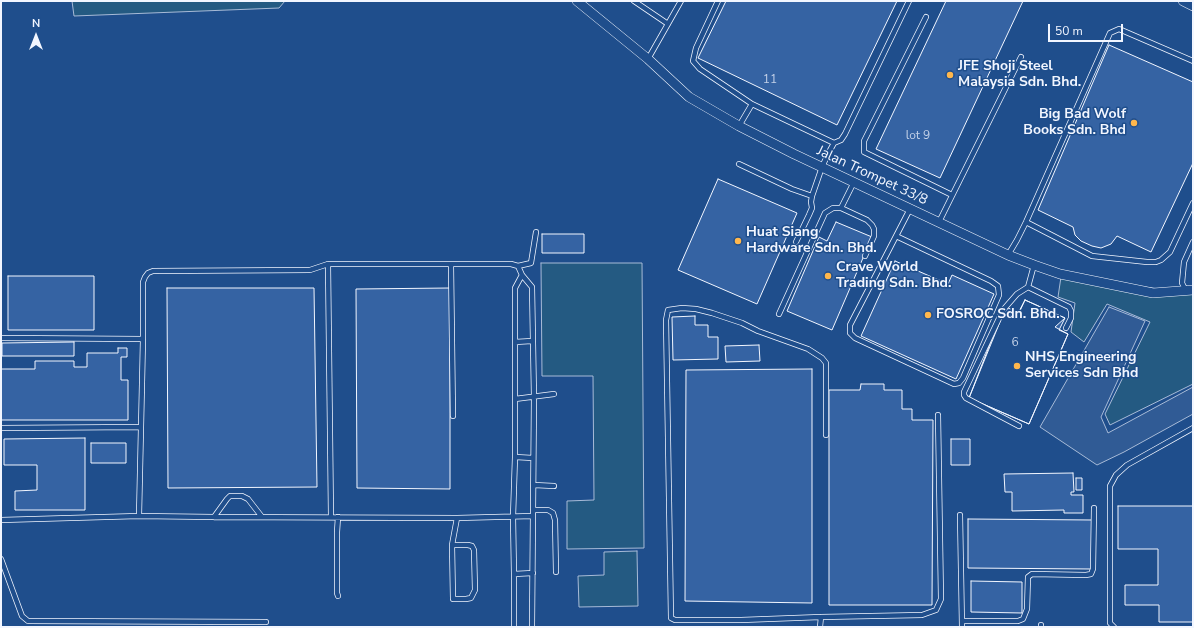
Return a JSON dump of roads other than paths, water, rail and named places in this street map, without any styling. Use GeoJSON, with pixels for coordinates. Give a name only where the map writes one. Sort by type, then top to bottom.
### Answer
{"type":"FeatureCollection","features":[{"type":"Feature","properties":{"kind":"street","name":"Jalan Trompet 33/8"},"geometry":{"type":"LineString","coordinates":[[577,1],[648,59],[689,97],[739,126],[910,209],[1008,255],[1060,274],[1153,293],[1190,290]]}},
{"type":"Feature","properties":{"kind":"street"},"geometry":{"type":"LineString","coordinates":[[1183,1],[1193,6]]}},
{"type":"Feature","properties":{"kind":"lane"},"geometry":{"type":"LineString","coordinates":[[634,1],[668,24]]}},
{"type":"Feature","properties":{"kind":"lane"},"geometry":{"type":"LineString","coordinates":[[648,59],[681,1]]}},
{"type":"Feature","properties":{"kind":"lane"},"geometry":{"type":"LineString","coordinates":[[718,1],[696,48],[692,61],[700,69],[752,104],[834,143]]}},
{"type":"Feature","properties":{"kind":"lane"},"geometry":{"type":"LineString","coordinates":[[796,242],[812,208],[812,196],[822,167],[834,143],[841,140],[845,134],[909,1]]}},
{"type":"Feature","properties":{"kind":"lane"},"geometry":{"type":"LineString","coordinates":[[926,17],[864,141],[864,152],[952,195]]}},
{"type":"Feature","properties":{"kind":"lane"},"geometry":{"type":"LineString","coordinates":[[1008,255],[1026,222],[1110,33],[1119,29],[1193,61]]}},
{"type":"Feature","properties":{"kind":"lane"},"geometry":{"type":"LineString","coordinates":[[939,222],[1021,57]]}},
{"type":"Feature","properties":{"kind":"lane"},"geometry":{"type":"LineString","coordinates":[[739,126],[752,104]]}},
{"type":"Feature","properties":{"kind":"lane"},"geometry":{"type":"LineString","coordinates":[[739,164],[792,189],[812,196]]}},
{"type":"Feature","properties":{"kind":"lane"},"geometry":{"type":"LineString","coordinates":[[841,208],[854,182]]}},
{"type":"Feature","properties":{"kind":"lane"},"geometry":{"type":"LineString","coordinates":[[1026,222],[1092,256],[1156,262],[1162,260],[1170,252],[1193,203]]}},
{"type":"Feature","properties":{"kind":"lane"},"geometry":{"type":"LineString","coordinates":[[779,314],[825,213],[832,208],[841,208],[867,220],[872,225],[874,229],[874,236],[865,256]]}},
{"type":"Feature","properties":{"kind":"lane"},"geometry":{"type":"LineString","coordinates":[[896,236],[991,280],[998,286],[999,295],[963,378],[959,383],[954,384],[940,378],[855,338],[850,333],[850,325],[896,236],[910,209]]}},
{"type":"Feature","properties":{"kind":"lane"},"geometry":{"type":"LineString","coordinates":[[139,516],[143,282],[144,277],[148,273],[153,271],[310,270],[328,264],[511,264],[518,266],[531,264],[536,232]]}},
{"type":"Feature","properties":{"kind":"lane"},"geometry":{"type":"LineString","coordinates":[[1190,290],[1182,283],[1184,262],[1193,242]]}},
{"type":"Feature","properties":{"kind":"lane"},"geometry":{"type":"LineString","coordinates":[[328,264],[331,517]]}},
{"type":"Feature","properties":{"kind":"lane"},"geometry":{"type":"LineString","coordinates":[[451,265],[453,416]]}},
{"type":"Feature","properties":{"kind":"lane"},"geometry":{"type":"LineString","coordinates":[[1019,426],[966,398],[964,392],[1003,310],[1017,294],[1028,287],[1034,265]]}},
{"type":"Feature","properties":{"kind":"lane"},"geometry":{"type":"LineString","coordinates":[[518,266],[522,275],[532,287],[534,397],[532,627]]}},
{"type":"Feature","properties":{"kind":"lane"},"geometry":{"type":"LineString","coordinates":[[514,627],[514,517],[516,457],[515,288],[522,275]]}},
{"type":"Feature","properties":{"kind":"lane"},"geometry":{"type":"LineString","coordinates":[[1028,287],[1069,307],[1071,311],[1071,318],[1066,328]]}},
{"type":"Feature","properties":{"kind":"lane"},"geometry":{"type":"LineString","coordinates":[[826,435],[826,363],[822,358],[808,349],[712,313],[696,309],[682,308],[668,310],[666,320],[671,618],[675,620],[741,620],[922,615],[936,610],[941,599],[938,415]]}},
{"type":"Feature","properties":{"kind":"lane"},"geometry":{"type":"LineString","coordinates":[[1,338],[143,340]]}},
{"type":"Feature","properties":{"kind":"lane"},"geometry":{"type":"LineString","coordinates":[[515,342],[532,341]]}},
{"type":"Feature","properties":{"kind":"lane"},"geometry":{"type":"LineString","coordinates":[[516,399],[554,394]]}},
{"type":"Feature","properties":{"kind":"lane"},"geometry":{"type":"LineString","coordinates":[[1,428],[141,427]]}},
{"type":"Feature","properties":{"kind":"lane"},"geometry":{"type":"LineString","coordinates":[[1114,627],[1110,623],[1110,486],[1116,475],[1127,465],[1193,428]]}},
{"type":"Feature","properties":{"kind":"lane"},"geometry":{"type":"LineString","coordinates":[[516,457],[533,458]]}},
{"type":"Feature","properties":{"kind":"lane"},"geometry":{"type":"LineString","coordinates":[[534,485],[554,486]]}},
{"type":"Feature","properties":{"kind":"lane"},"geometry":{"type":"LineString","coordinates":[[214,517],[230,496],[242,496],[248,499],[262,517]]}},
{"type":"Feature","properties":{"kind":"lane"},"geometry":{"type":"LineString","coordinates":[[962,621],[1018,621],[1022,619],[1027,609],[1028,577],[1032,574],[1091,574],[1093,569],[1094,508]]}},
{"type":"Feature","properties":{"kind":"lane"},"geometry":{"type":"LineString","coordinates":[[533,510],[548,510],[553,513],[555,520],[556,572]]}},
{"type":"Feature","properties":{"kind":"lane"},"geometry":{"type":"LineString","coordinates":[[960,515],[962,627]]}},
{"type":"Feature","properties":{"kind":"lane"},"geometry":{"type":"LineString","coordinates":[[1,520],[139,516],[457,518],[533,516]]}},
{"type":"Feature","properties":{"kind":"lane"},"geometry":{"type":"LineString","coordinates":[[338,517],[336,532],[338,596]]}},
{"type":"Feature","properties":{"kind":"lane"},"geometry":{"type":"LineString","coordinates":[[452,546],[468,545],[472,546],[474,550],[475,590],[471,598],[453,599],[452,546],[457,518]]}},
{"type":"Feature","properties":{"kind":"lane"},"geometry":{"type":"LineString","coordinates":[[1,559],[22,616],[28,621],[266,622]]}},
{"type":"Feature","properties":{"kind":"lane"},"geometry":{"type":"LineString","coordinates":[[514,574],[533,573]]}},
{"type":"Feature","properties":{"kind":"lane"},"geometry":{"type":"LineString","coordinates":[[820,627],[821,617]]}},
{"type":"Feature","properties":{"kind":"lane"},"geometry":{"type":"LineString","coordinates":[[741,620],[742,627]]}},
{"type":"Feature","properties":{"kind":"place","name":"JFE Shoji Steel Malaysia Sdn. Bhd."},"geometry":{"type":"Point","coordinates":[950,75]}},
{"type":"Feature","properties":{"kind":"place","name":"Big Bad Wolf Books Sdn. Bhd"},"geometry":{"type":"Point","coordinates":[1134,123]}},
{"type":"Feature","properties":{"kind":"place","name":"Huat Siang Hardware Sdn. Bhd."},"geometry":{"type":"Point","coordinates":[738,241]}},
{"type":"Feature","properties":{"kind":"place","name":"Crave World Trading Sdn. Bhd."},"geometry":{"type":"Point","coordinates":[828,276]}},
{"type":"Feature","properties":{"kind":"place","name":"FOSROC Sdn. Bhd."},"geometry":{"type":"Point","coordinates":[928,315]}},
{"type":"Feature","properties":{"kind":"place","name":"NHS Engineering Services Sdn Bhd"},"geometry":{"type":"Point","coordinates":[1017,366]}}]}
